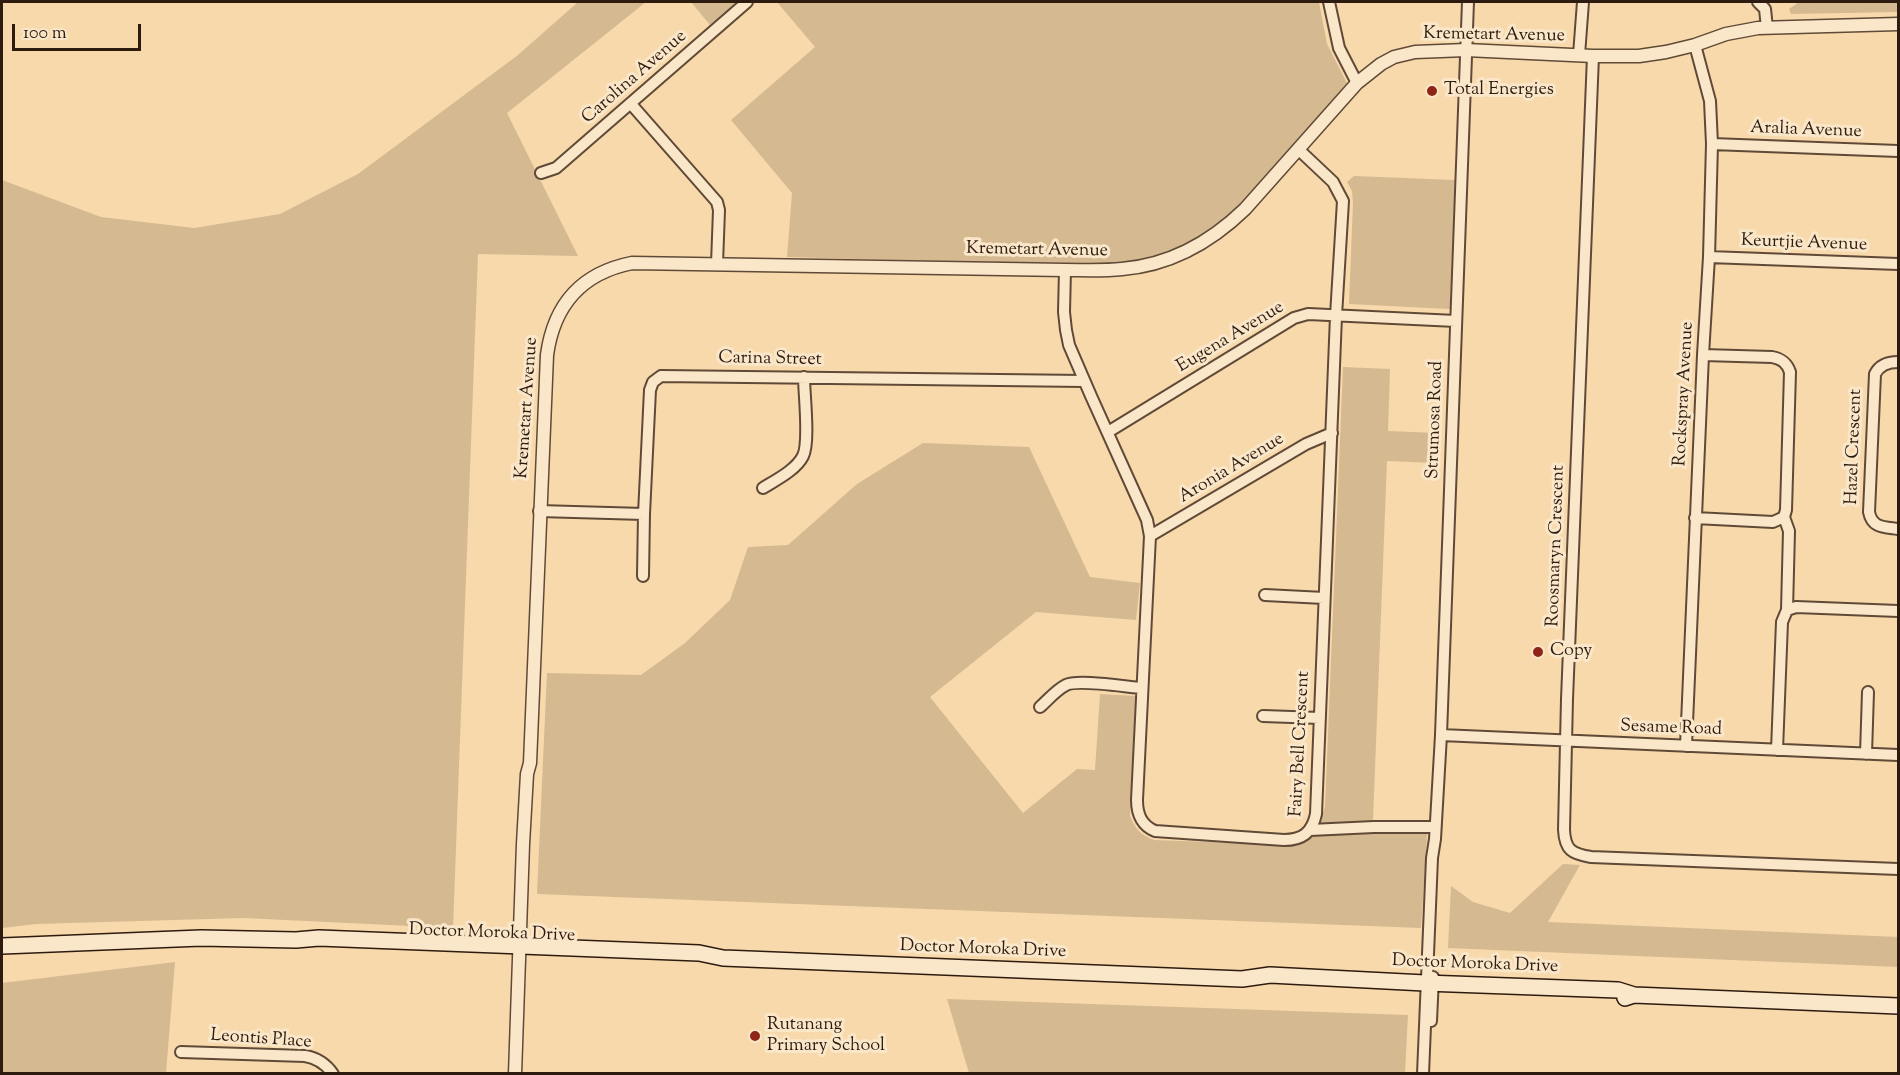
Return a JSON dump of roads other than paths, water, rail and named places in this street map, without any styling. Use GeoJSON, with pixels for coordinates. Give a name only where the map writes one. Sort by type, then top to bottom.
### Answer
{"type":"FeatureCollection","features":[{"type":"Feature","properties":{"kind":"main road","name":"Doctor Moroka Drive"},"geometry":{"type":"LineString","coordinates":[[2,946],[201,938],[296,940],[319,938],[707,962],[723,958],[1242,980],[1261,984],[1429,988],[1621,998],[1634,995],[1899,1006]]}},
{"type":"Feature","properties":{"kind":"main road","name":"Doctor Moroka Drive"},"geometry":{"type":"LineString","coordinates":[[2,951],[26,946]]}},
{"type":"Feature","properties":{"kind":"street","name":"Carolina Avenue"},"geometry":{"type":"LineString","coordinates":[[541,173],[556,168],[747,2]]}},
{"type":"Feature","properties":{"kind":"street"},"geometry":{"type":"LineString","coordinates":[[1329,2],[1339,48],[1357,83]]}},
{"type":"Feature","properties":{"kind":"street","name":"Strumosa Road"},"geometry":{"type":"LineString","coordinates":[[1429,1074],[1432,858],[1441,735],[1468,2]]}},
{"type":"Feature","properties":{"kind":"street"},"geometry":{"type":"LineString","coordinates":[[1579,56],[1583,2]]}},
{"type":"Feature","properties":{"kind":"street"},"geometry":{"type":"LineString","coordinates":[[1758,2],[1765,9],[1767,28]]}},
{"type":"Feature","properties":{"kind":"street","name":"Kremetart Avenue"},"geometry":{"type":"LineString","coordinates":[[523,1074],[526,779],[530,763],[547,355],[556,318],[585,282],[594,276],[632,263],[1065,270],[1120,270],[1139,267],[1165,261],[1184,253],[1227,227],[1357,83],[1370,71],[1394,57],[1415,52],[1466,50],[1579,56],[1652,55],[1740,31],[1767,28],[1899,24]]}},
{"type":"Feature","properties":{"kind":"street","name":"Rockspray Avenue"},"geometry":{"type":"LineString","coordinates":[[1686,746],[1709,257],[1712,144],[1710,101],[1695,45]]}},
{"type":"Feature","properties":{"kind":"street","name":"Roosmaryn Crescent"},"geometry":{"type":"LineString","coordinates":[[1593,56],[1567,687],[1565,841],[1570,850],[1581,856],[1899,869]]}},
{"type":"Feature","properties":{"kind":"street"},"geometry":{"type":"LineString","coordinates":[[631,104],[717,202],[719,210],[717,264]]}},
{"type":"Feature","properties":{"kind":"street","name":"Aralia Avenue"},"geometry":{"type":"LineString","coordinates":[[1712,144],[1899,152]]}},
{"type":"Feature","properties":{"kind":"street","name":"Fairy Bell Crescent"},"geometry":{"type":"LineString","coordinates":[[1065,270],[1066,330],[1070,345],[1147,520],[1150,536],[1137,805],[1140,819],[1148,828],[1155,831],[1284,840],[1300,838],[1315,823],[1316,814],[1336,316],[1343,201],[1333,182],[1298,149]]}},
{"type":"Feature","properties":{"kind":"street","name":"Keurtjie Avenue"},"geometry":{"type":"LineString","coordinates":[[1709,257],[1899,264]]}},
{"type":"Feature","properties":{"kind":"street","name":"Eugena Avenue"},"geometry":{"type":"LineString","coordinates":[[1108,432],[1294,318],[1308,315],[1456,321]]}},
{"type":"Feature","properties":{"kind":"street"},"geometry":{"type":"LineString","coordinates":[[1703,355],[1772,357],[1783,361],[1791,372],[1784,517],[1789,531],[1787,610],[1782,622],[1777,750]]}},
{"type":"Feature","properties":{"kind":"street","name":"Hazel Crescent"},"geometry":{"type":"LineString","coordinates":[[1899,362],[1885,364],[1875,374],[1869,512],[1870,519],[1876,525],[1899,529]]}},
{"type":"Feature","properties":{"kind":"street","name":"Carina Street"},"geometry":{"type":"LineString","coordinates":[[643,576],[650,390],[655,380],[664,375],[1084,381]]}},
{"type":"Feature","properties":{"kind":"street"},"geometry":{"type":"LineString","coordinates":[[763,488],[792,468],[803,456],[806,442],[804,377]]}},
{"type":"Feature","properties":{"kind":"street","name":"Aronia Avenue"},"geometry":{"type":"LineString","coordinates":[[1150,536],[1305,444],[1332,433]]}},
{"type":"Feature","properties":{"kind":"street"},"geometry":{"type":"LineString","coordinates":[[539,511],[644,514]]}},
{"type":"Feature","properties":{"kind":"street"},"geometry":{"type":"LineString","coordinates":[[1695,518],[1769,523],[1784,517]]}},
{"type":"Feature","properties":{"kind":"street"},"geometry":{"type":"LineString","coordinates":[[1266,595],[1324,598]]}},
{"type":"Feature","properties":{"kind":"street"},"geometry":{"type":"LineString","coordinates":[[1787,610],[1796,607],[1899,611]]}},
{"type":"Feature","properties":{"kind":"street"},"geometry":{"type":"LineString","coordinates":[[1040,707],[1063,687],[1071,684],[1086,683],[1142,688]]}},
{"type":"Feature","properties":{"kind":"street"},"geometry":{"type":"LineString","coordinates":[[1866,754],[1868,692]]}},
{"type":"Feature","properties":{"kind":"street"},"geometry":{"type":"LineString","coordinates":[[1263,716],[1320,718]]}},
{"type":"Feature","properties":{"kind":"street","name":"Sesame Road"},"geometry":{"type":"LineString","coordinates":[[1441,735],[1899,755]]}},
{"type":"Feature","properties":{"kind":"street"},"geometry":{"type":"LineString","coordinates":[[1310,830],[1435,827]]}},
{"type":"Feature","properties":{"kind":"street","name":"Kremetart Avenue"},"geometry":{"type":"LineString","coordinates":[[515,1074],[524,951]]}},
{"type":"Feature","properties":{"kind":"street","name":"Strumosa Road"},"geometry":{"type":"LineString","coordinates":[[1423,1074],[1429,988]]}},
{"type":"Feature","properties":{"kind":"street","name":"Leontis Place"},"geometry":{"type":"LineString","coordinates":[[181,1052],[305,1056],[329,1067],[333,1074]]}},
{"type":"Feature","properties":{"kind":"place","name":"Total Energies"},"geometry":{"type":"Point","coordinates":[1432,91]}},
{"type":"Feature","properties":{"kind":"place","name":"Copy"},"geometry":{"type":"Point","coordinates":[1538,652]}},
{"type":"Feature","properties":{"kind":"place","name":"Rutanang Primary School"},"geometry":{"type":"Point","coordinates":[755,1036]}}]}
